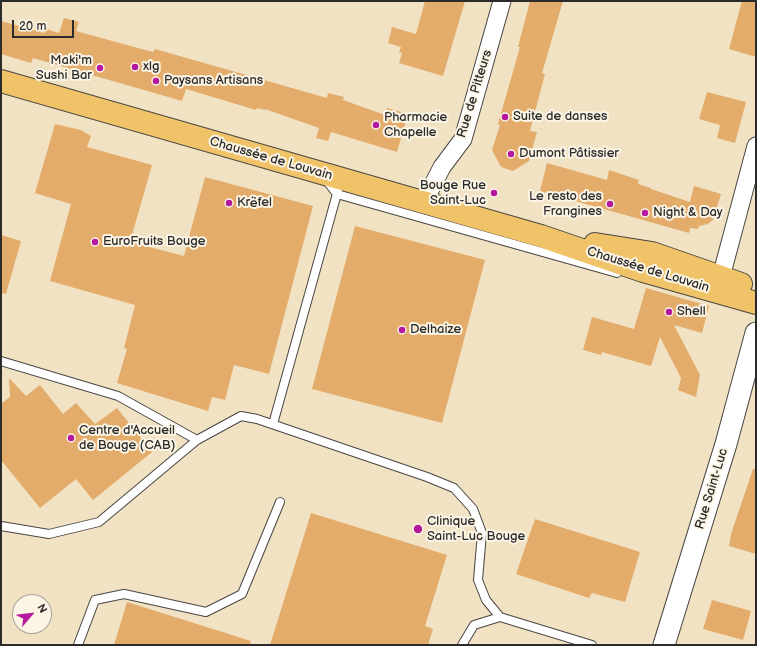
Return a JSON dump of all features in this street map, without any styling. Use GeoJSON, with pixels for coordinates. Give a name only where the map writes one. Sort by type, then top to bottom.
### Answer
{"type":"FeatureCollection","features":[{"type":"Feature","properties":{"kind":"main road","name":"Chaussée de Louvain"},"geometry":{"type":"LineString","coordinates":[[1,80],[320,173],[339,186],[424,202],[541,236],[643,271],[719,285],[756,288]]}},
{"type":"Feature","properties":{"kind":"main road","name":"Chaussée de Louvain"},"geometry":{"type":"LineString","coordinates":[[719,285],[756,303]]}},
{"type":"Feature","properties":{"kind":"street","name":"Rue de Pitteurs"},"geometry":{"type":"LineString","coordinates":[[424,202],[442,167],[463,139],[502,1]]}},
{"type":"Feature","properties":{"kind":"street"},"geometry":{"type":"LineString","coordinates":[[719,285],[756,146]]}},
{"type":"Feature","properties":{"kind":"street","name":"Rue Saint-Luc"},"geometry":{"type":"LineString","coordinates":[[664,645],[726,444],[756,333]]}},
{"type":"Feature","properties":{"kind":"lane"},"geometry":{"type":"LineString","coordinates":[[273,424],[339,186],[625,276]]}},
{"type":"Feature","properties":{"kind":"lane"},"geometry":{"type":"LineString","coordinates":[[1,361],[118,396],[197,440]]}},
{"type":"Feature","properties":{"kind":"lane"},"geometry":{"type":"LineString","coordinates":[[1,526],[48,534],[99,522],[197,440],[241,416],[273,424],[427,477],[454,488],[473,509],[482,534],[478,580],[486,600],[500,617],[592,645]]}},
{"type":"Feature","properties":{"kind":"lane"},"geometry":{"type":"LineString","coordinates":[[78,645],[95,600],[124,594],[206,612],[242,594],[280,502]]}},
{"type":"Feature","properties":{"kind":"lane"},"geometry":{"type":"LineString","coordinates":[[462,645],[474,625],[500,617]]}},
{"type":"Feature","properties":{"kind":"building"},"geometry":{"type":"Polygon","coordinates":[[[425,1],[465,1],[443,76],[399,63],[402,53],[399,52],[401,47],[388,43],[392,27],[416,34],[425,1]]]}},
{"type":"Feature","properties":{"kind":"building"},"geometry":{"type":"Polygon","coordinates":[[[530,1],[563,1],[542,73],[545,74],[530,131],[537,132],[529,161],[513,171],[501,167],[492,150],[520,47],[518,47],[530,1]]]}},
{"type":"Feature","properties":{"kind":"building"},"geometry":{"type":"Polygon","coordinates":[[[742,1],[756,1],[756,57],[729,49],[742,1]]]}},
{"type":"Feature","properties":{"kind":"building"},"geometry":{"type":"Polygon","coordinates":[[[64,18],[79,22],[76,31],[153,52],[155,49],[327,98],[328,93],[344,97],[343,100],[385,115],[387,108],[408,114],[397,152],[331,132],[328,141],[316,138],[319,128],[265,109],[257,108],[256,110],[186,89],[182,101],[33,58],[31,63],[1,54],[1,21],[44,33],[46,29],[59,33],[64,18]]]}},
{"type":"Feature","properties":{"kind":"building"},"geometry":{"type":"Polygon","coordinates":[[[707,92],[746,102],[735,143],[717,138],[720,125],[699,119],[707,92]]]}},
{"type":"Feature","properties":{"kind":"building"},"geometry":{"type":"Polygon","coordinates":[[[55,124],[81,130],[91,136],[87,147],[152,165],[130,242],[184,256],[205,177],[313,206],[269,374],[234,365],[225,400],[212,397],[208,411],[117,383],[127,349],[124,348],[135,305],[50,281],[71,204],[35,193],[55,124]]]}},
{"type":"Feature","properties":{"kind":"building"},"geometry":{"type":"Polygon","coordinates":[[[547,163],[607,180],[609,170],[639,180],[638,184],[690,202],[694,186],[721,194],[713,220],[708,224],[699,226],[698,229],[690,228],[689,233],[540,191],[547,163]]]}},
{"type":"Feature","properties":{"kind":"building"},"geometry":{"type":"Polygon","coordinates":[[[355,226],[485,260],[442,423],[312,389],[355,226]]]}},
{"type":"Feature","properties":{"kind":"building"},"geometry":{"type":"Polygon","coordinates":[[[1,235],[21,241],[6,294],[1,293],[1,235]]]}},
{"type":"Feature","properties":{"kind":"building"},"geometry":{"type":"Polygon","coordinates":[[[646,288],[709,306],[702,333],[674,325],[700,375],[696,397],[678,390],[681,378],[660,337],[651,366],[602,352],[601,355],[583,350],[592,317],[634,329],[646,288]]]}},
{"type":"Feature","properties":{"kind":"building","name":"Centre d'Accueil de Bouge (CAB)"},"geometry":{"type":"Polygon","coordinates":[[[9,378],[26,396],[40,385],[63,414],[76,403],[95,424],[117,408],[152,452],[93,500],[76,479],[40,508],[1,460],[1,404],[10,397],[9,378]]]}},
{"type":"Feature","properties":{"kind":"building"},"geometry":{"type":"Polygon","coordinates":[[[753,469],[756,469],[756,554],[729,546],[731,534],[753,469]]]}},
{"type":"Feature","properties":{"kind":"building"},"geometry":{"type":"Polygon","coordinates":[[[311,513],[447,555],[425,626],[433,629],[428,645],[270,645],[311,513]]]}},
{"type":"Feature","properties":{"kind":"building"},"geometry":{"type":"Polygon","coordinates":[[[535,519],[640,552],[625,602],[592,593],[589,598],[516,574],[535,519]]]}},
{"type":"Feature","properties":{"kind":"building"},"geometry":{"type":"Polygon","coordinates":[[[712,600],[751,611],[743,640],[703,629],[712,600]]]}},
{"type":"Feature","properties":{"kind":"building"},"geometry":{"type":"Polygon","coordinates":[[[127,602],[251,641],[250,645],[114,645],[127,602]]]}},
{"type":"Feature","properties":{"kind":"place","name":"xlg"},"geometry":{"type":"Point","coordinates":[135,67]}},
{"type":"Feature","properties":{"kind":"place","name":"Maki'm Sushi Bar"},"geometry":{"type":"Point","coordinates":[100,68]}},
{"type":"Feature","properties":{"kind":"place","name":"Paysans Artisans"},"geometry":{"type":"Point","coordinates":[156,81]}},
{"type":"Feature","properties":{"kind":"place","name":"Suite de danses"},"geometry":{"type":"Point","coordinates":[505,117]}},
{"type":"Feature","properties":{"kind":"place","name":"Pharmacie Chapelle"},"geometry":{"type":"Point","coordinates":[376,125]}},
{"type":"Feature","properties":{"kind":"place","name":"Dumont Pâtissier"},"geometry":{"type":"Point","coordinates":[511,154]}},
{"type":"Feature","properties":{"kind":"place","name":"Bouge Rue Saint-Luc"},"geometry":{"type":"Point","coordinates":[494,193]}},
{"type":"Feature","properties":{"kind":"place","name":"Krëfel"},"geometry":{"type":"Point","coordinates":[229,203]}},
{"type":"Feature","properties":{"kind":"place","name":"Le resto des Frangines"},"geometry":{"type":"Point","coordinates":[610,204]}},
{"type":"Feature","properties":{"kind":"place","name":"Night & Day"},"geometry":{"type":"Point","coordinates":[645,213]}},
{"type":"Feature","properties":{"kind":"place","name":"EuroFruits Bouge"},"geometry":{"type":"Point","coordinates":[95,242]}},
{"type":"Feature","properties":{"kind":"place","name":"Shell"},"geometry":{"type":"Point","coordinates":[669,312]}},
{"type":"Feature","properties":{"kind":"place","name":"Delhaize"},"geometry":{"type":"Point","coordinates":[402,330]}},
{"type":"Feature","properties":{"kind":"place","name":"Centre d'Accueil de Bouge (CAB)"},"geometry":{"type":"Point","coordinates":[71,438]}},
{"type":"Feature","properties":{"kind":"place","name":"Clinique Saint-Luc Bouge"},"geometry":{"type":"Point","coordinates":[418,529]}}]}
